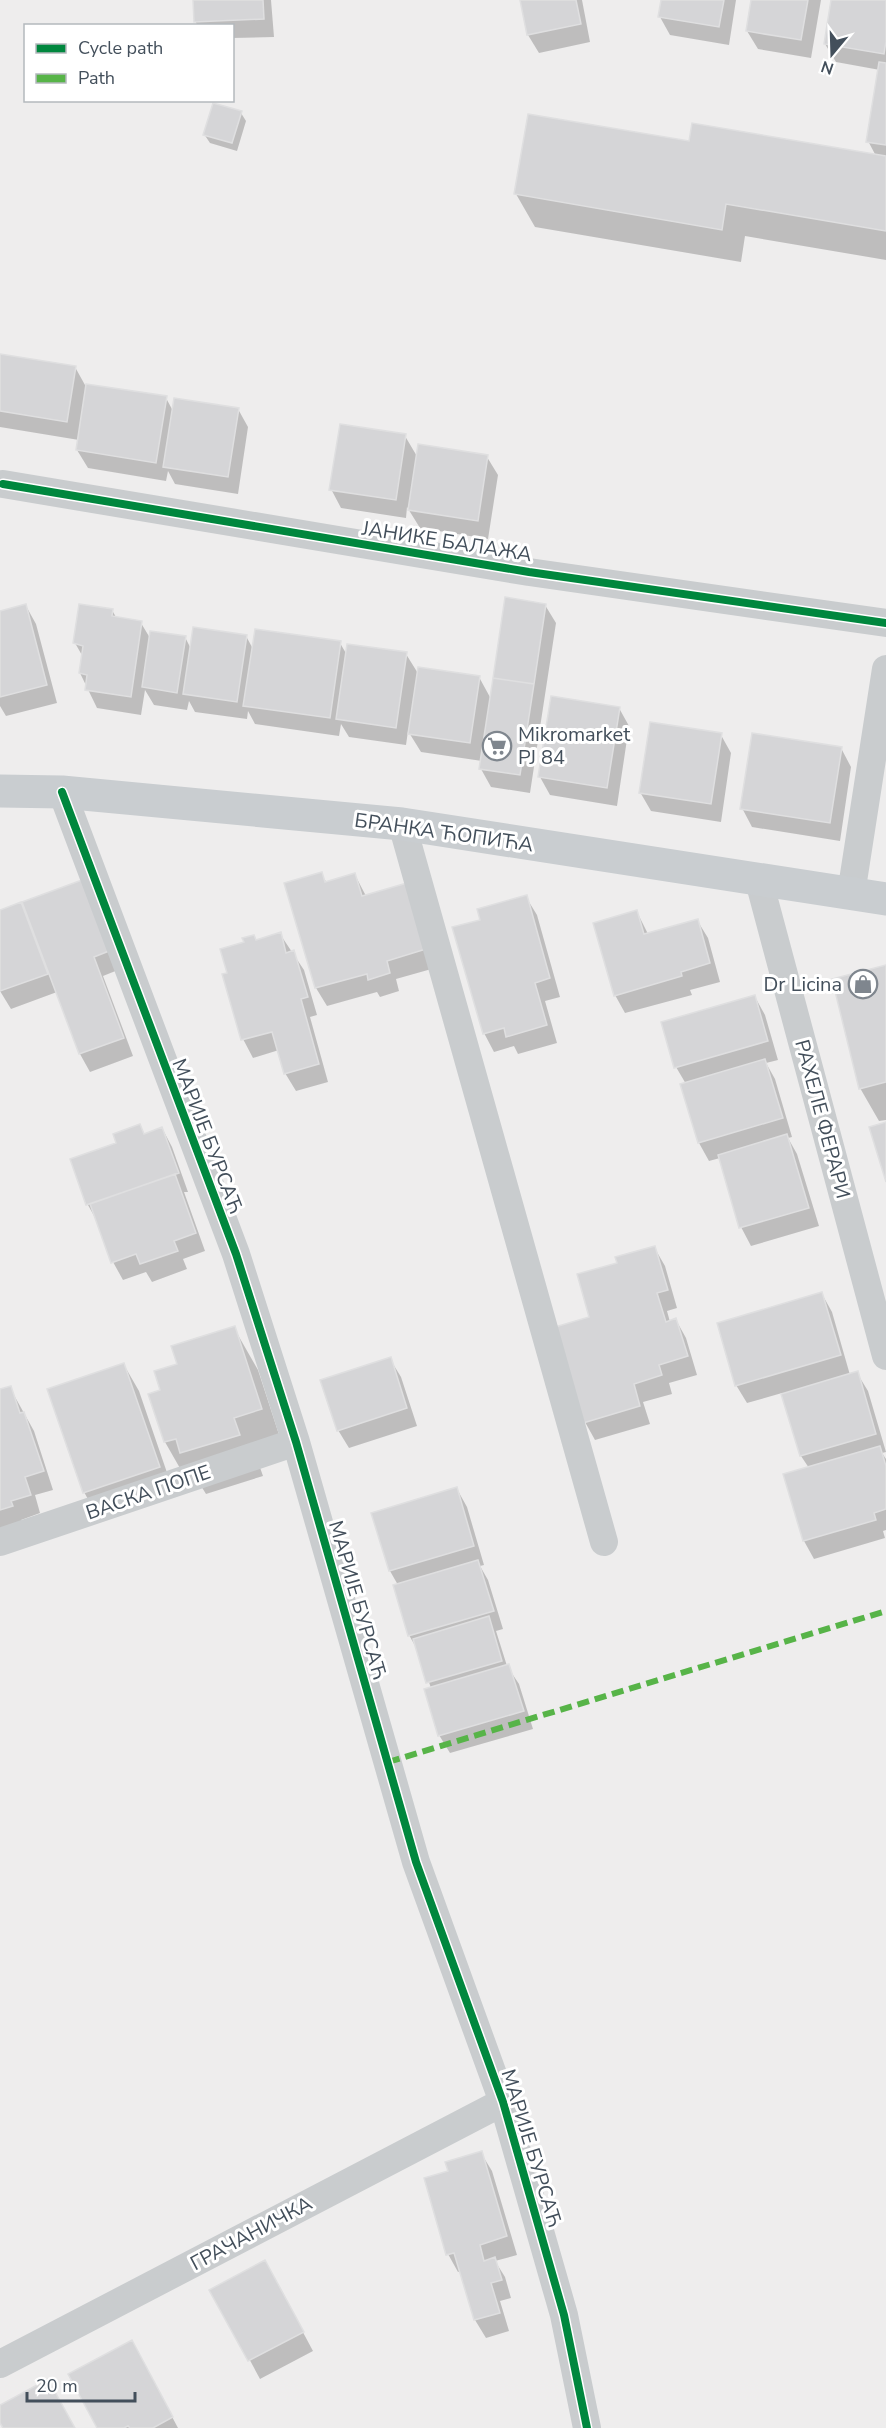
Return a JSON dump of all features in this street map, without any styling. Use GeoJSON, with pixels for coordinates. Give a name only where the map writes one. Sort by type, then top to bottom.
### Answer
{"type":"FeatureCollection","features":[{"type":"Feature","properties":{"kind":"street","name":"ЈАНИКЕ БАЛАЖА"},"geometry":{"type":"LineString","coordinates":[[3,484],[529,572],[886,623]]}},
{"type":"Feature","properties":{"kind":"street"},"geometry":{"type":"LineString","coordinates":[[851,894],[886,669]]}},
{"type":"Feature","properties":{"kind":"street","name":"БРАНКА ЋОПИЋА"},"geometry":{"type":"LineString","coordinates":[[0,790],[62,792],[402,824],[886,899]]}},
{"type":"Feature","properties":{"kind":"street","name":"МАРИЈЕ БУРСАЋ"},"geometry":{"type":"LineString","coordinates":[[62,792],[236,1254],[296,1442],[416,1862],[503,2102],[564,2315],[586,2428]]}},
{"type":"Feature","properties":{"kind":"street"},"geometry":{"type":"LineString","coordinates":[[402,824],[604,1542]]}},
{"type":"Feature","properties":{"kind":"street","name":"РАХЕЛЕ ФЕРАРИ"},"geometry":{"type":"LineString","coordinates":[[759,881],[886,1356]]}},
{"type":"Feature","properties":{"kind":"street","name":"ВАСКА ПОПЕ"},"geometry":{"type":"LineString","coordinates":[[0,1542],[296,1442]]}},
{"type":"Feature","properties":{"kind":"street","name":"ГРАЧАНИЧКА"},"geometry":{"type":"LineString","coordinates":[[0,2364],[503,2102]]}},
{"type":"Feature","properties":{"kind":"building"},"geometry":{"type":"Polygon","coordinates":[[[193,0],[263,0],[264,19],[194,22],[193,0]]]}},
{"type":"Feature","properties":{"kind":"building"},"geometry":{"type":"Polygon","coordinates":[[[520,0],[576,0],[581,24],[527,35],[520,0]]]}},
{"type":"Feature","properties":{"kind":"building"},"geometry":{"type":"Polygon","coordinates":[[[661,0],[724,0],[719,27],[658,17],[661,0]]]}},
{"type":"Feature","properties":{"kind":"building"},"geometry":{"type":"Polygon","coordinates":[[[751,0],[808,0],[801,40],[746,31],[751,0]]]}},
{"type":"Feature","properties":{"kind":"building"},"geometry":{"type":"Polygon","coordinates":[[[831,0],[886,0],[884,54],[824,44],[831,0]]]}},
{"type":"Feature","properties":{"kind":"building"},"geometry":{"type":"Polygon","coordinates":[[[879,62],[886,63],[886,145],[866,142],[879,62]]]}},
{"type":"Feature","properties":{"kind":"building"},"geometry":{"type":"Polygon","coordinates":[[[213,103],[242,111],[232,143],[203,135],[213,103]]]}},
{"type":"Feature","properties":{"kind":"building"},"geometry":{"type":"Polygon","coordinates":[[[528,114],[689,141],[692,123],[886,156],[886,231],[726,204],[722,230],[514,194],[528,114]]]}},
{"type":"Feature","properties":{"kind":"building"},"geometry":{"type":"Polygon","coordinates":[[[0,354],[76,366],[67,422],[0,411],[0,354]]]}},
{"type":"Feature","properties":{"kind":"building"},"geometry":{"type":"Polygon","coordinates":[[[86,384],[167,396],[156,463],[76,450],[86,384]]]}},
{"type":"Feature","properties":{"kind":"building"},"geometry":{"type":"Polygon","coordinates":[[[174,398],[239,408],[228,477],[163,467],[174,398]]]}},
{"type":"Feature","properties":{"kind":"building"},"geometry":{"type":"Polygon","coordinates":[[[340,424],[406,434],[396,500],[329,490],[340,424]]]}},
{"type":"Feature","properties":{"kind":"building"},"geometry":{"type":"Polygon","coordinates":[[[418,444],[488,455],[478,521],[408,510],[418,444]]]}},
{"type":"Feature","properties":{"kind":"building"},"geometry":{"type":"Polygon","coordinates":[[[505,597],[546,604],[534,684],[493,678],[505,597]]]}},
{"type":"Feature","properties":{"kind":"building"},"geometry":{"type":"Polygon","coordinates":[[[26,604],[47,685],[0,697],[0,611],[26,604]]]}},
{"type":"Feature","properties":{"kind":"building"},"geometry":{"type":"Polygon","coordinates":[[[79,604],[113,609],[112,616],[142,621],[131,697],[85,690],[87,675],[79,673],[83,646],[73,643],[79,604]]]}},
{"type":"Feature","properties":{"kind":"building"},"geometry":{"type":"Polygon","coordinates":[[[193,627],[247,635],[237,702],[183,694],[193,627]]]}},
{"type":"Feature","properties":{"kind":"building"},"geometry":{"type":"Polygon","coordinates":[[[255,629],[341,641],[330,718],[243,706],[255,629]]]}},
{"type":"Feature","properties":{"kind":"building"},"geometry":{"type":"Polygon","coordinates":[[[150,631],[186,636],[177,693],[142,687],[150,631]]]}},
{"type":"Feature","properties":{"kind":"building"},"geometry":{"type":"Polygon","coordinates":[[[347,644],[407,652],[396,728],[336,719],[347,644]]]}},
{"type":"Feature","properties":{"kind":"building"},"geometry":{"type":"Polygon","coordinates":[[[418,667],[480,676],[470,743],[408,734],[418,667]]]}},
{"type":"Feature","properties":{"kind":"building"},"geometry":{"type":"Polygon","coordinates":[[[493,678],[534,684],[520,775],[479,769],[493,678]]]}},
{"type":"Feature","properties":{"kind":"building"},"geometry":{"type":"Polygon","coordinates":[[[551,696],[620,707],[607,788],[538,777],[551,696]]]}},
{"type":"Feature","properties":{"kind":"building"},"geometry":{"type":"Polygon","coordinates":[[[650,722],[722,733],[711,804],[639,793],[650,722]]]}},
{"type":"Feature","properties":{"kind":"building"},"geometry":{"type":"Polygon","coordinates":[[[752,733],[842,747],[830,823],[740,809],[752,733]]]}},
{"type":"Feature","properties":{"kind":"building"},"geometry":{"type":"Polygon","coordinates":[[[322,872],[325,882],[355,873],[362,896],[407,883],[426,949],[387,961],[390,973],[368,980],[367,974],[315,988],[284,883],[322,872]]]}},
{"type":"Feature","properties":{"kind":"building"},"geometry":{"type":"Polygon","coordinates":[[[82,880],[109,951],[94,957],[124,1038],[79,1054],[22,902],[82,880]]]}},
{"type":"Feature","properties":{"kind":"building"},"geometry":{"type":"Polygon","coordinates":[[[527,895],[550,978],[535,983],[547,1025],[506,1037],[504,1028],[483,1034],[452,927],[480,920],[477,909],[527,895]]]}},
{"type":"Feature","properties":{"kind":"building"},"geometry":{"type":"Polygon","coordinates":[[[21,902],[48,974],[0,991],[0,910],[21,902]]]}},
{"type":"Feature","properties":{"kind":"building"},"geometry":{"type":"Polygon","coordinates":[[[637,910],[644,934],[698,919],[710,963],[681,972],[682,976],[614,996],[593,923],[637,910]]]}},
{"type":"Feature","properties":{"kind":"building"},"geometry":{"type":"Polygon","coordinates":[[[281,932],[286,953],[294,950],[308,997],[301,999],[319,1064],[284,1074],[272,1032],[241,1040],[222,974],[227,973],[220,949],[244,942],[242,938],[254,935],[256,940],[281,932]]]}},
{"type":"Feature","properties":{"kind":"building"},"geometry":{"type":"Polygon","coordinates":[[[886,965],[886,1082],[859,1089],[832,979],[886,965]]]}},
{"type":"Feature","properties":{"kind":"building"},"geometry":{"type":"Polygon","coordinates":[[[755,995],[768,1041],[674,1068],[661,1022],[755,995]]]}},
{"type":"Feature","properties":{"kind":"building"},"geometry":{"type":"Polygon","coordinates":[[[765,1059],[783,1118],[698,1143],[680,1084],[765,1059]]]}},
{"type":"Feature","properties":{"kind":"building"},"geometry":{"type":"Polygon","coordinates":[[[886,1122],[886,1182],[869,1127],[886,1122]]]}},
{"type":"Feature","properties":{"kind":"building"},"geometry":{"type":"Polygon","coordinates":[[[140,1124],[144,1134],[162,1127],[179,1173],[86,1205],[70,1159],[116,1143],[113,1134],[140,1124]]]}},
{"type":"Feature","properties":{"kind":"building"},"geometry":{"type":"Polygon","coordinates":[[[787,1134],[809,1208],[739,1228],[718,1155],[787,1134]]]}},
{"type":"Feature","properties":{"kind":"building"},"geometry":{"type":"Polygon","coordinates":[[[175,1174],[196,1233],[174,1241],[178,1251],[140,1264],[136,1254],[111,1263],[90,1204],[175,1174]]]}},
{"type":"Feature","properties":{"kind":"building"},"geometry":{"type":"Polygon","coordinates":[[[655,1246],[668,1290],[657,1293],[666,1322],[676,1318],[688,1356],[659,1365],[662,1375],[634,1384],[640,1406],[583,1423],[555,1327],[589,1317],[577,1274],[617,1263],[615,1257],[655,1246]]]}},
{"type":"Feature","properties":{"kind":"building"},"geometry":{"type":"Polygon","coordinates":[[[822,1292],[841,1355],[735,1386],[717,1323],[822,1292]]]}},
{"type":"Feature","properties":{"kind":"building"},"geometry":{"type":"Polygon","coordinates":[[[235,1326],[262,1409],[234,1418],[240,1435],[180,1453],[176,1439],[164,1442],[148,1394],[160,1390],[154,1371],[177,1364],[171,1346],[235,1326]]]}},
{"type":"Feature","properties":{"kind":"building"},"geometry":{"type":"Polygon","coordinates":[[[391,1357],[407,1408],[337,1431],[320,1380],[391,1357]]]}},
{"type":"Feature","properties":{"kind":"building"},"geometry":{"type":"Polygon","coordinates":[[[124,1363],[160,1467],[83,1493],[47,1389],[124,1363]]]}},
{"type":"Feature","properties":{"kind":"building"},"geometry":{"type":"Polygon","coordinates":[[[858,1371],[876,1434],[800,1456],[781,1394],[858,1371]]]}},
{"type":"Feature","properties":{"kind":"building"},"geometry":{"type":"Polygon","coordinates":[[[11,1386],[20,1413],[24,1412],[44,1471],[25,1477],[31,1495],[11,1501],[13,1506],[0,1510],[0,1389],[11,1386]]]}},
{"type":"Feature","properties":{"kind":"building"},"geometry":{"type":"Polygon","coordinates":[[[880,1446],[886,1466],[886,1509],[874,1513],[876,1520],[803,1541],[783,1474],[880,1446]]]}},
{"type":"Feature","properties":{"kind":"building"},"geometry":{"type":"Polygon","coordinates":[[[457,1487],[474,1546],[389,1571],[371,1513],[457,1487]]]}},
{"type":"Feature","properties":{"kind":"building"},"geometry":{"type":"Polygon","coordinates":[[[478,1560],[494,1611],[408,1636],[393,1585],[478,1560]]]}},
{"type":"Feature","properties":{"kind":"building"},"geometry":{"type":"Polygon","coordinates":[[[489,1616],[502,1661],[426,1683],[413,1639],[489,1616]]]}},
{"type":"Feature","properties":{"kind":"building"},"geometry":{"type":"Polygon","coordinates":[[[509,1664],[524,1711],[438,1736],[424,1689],[509,1664]]]}},
{"type":"Feature","properties":{"kind":"building"},"geometry":{"type":"Polygon","coordinates":[[[482,2151],[507,2236],[480,2245],[484,2261],[495,2257],[502,2280],[491,2283],[500,2313],[474,2320],[454,2253],[446,2255],[424,2178],[448,2171],[445,2162],[482,2151]]]}},
{"type":"Feature","properties":{"kind":"building"},"geometry":{"type":"Polygon","coordinates":[[[265,2260],[304,2332],[248,2361],[209,2290],[265,2260]]]}},
{"type":"Feature","properties":{"kind":"building"},"geometry":{"type":"Polygon","coordinates":[[[132,2340],[173,2417],[153,2428],[130,2428],[128,2426],[97,2428],[68,2374],[132,2340]]]}},
{"type":"Feature","properties":{"kind":"building"},"geometry":{"type":"Polygon","coordinates":[[[48,2379],[75,2428],[3,2428],[0,2423],[0,2405],[48,2379]]]}},
{"type":"Feature","properties":{"kind":"marked path"},"geometry":{"type":"LineString","coordinates":[[388,1762],[886,1611]]}},
{"type":"Feature","properties":{"kind":"cycle path"},"geometry":{"type":"LineString","coordinates":[[3,484],[529,572],[886,623]]}},
{"type":"Feature","properties":{"kind":"cycle path"},"geometry":{"type":"LineString","coordinates":[[62,792],[236,1254],[296,1442],[416,1862],[503,2102],[564,2315],[587,2428]]}},
{"type":"Feature","properties":{"kind":"place","name":"Mikromarket PJ 84"},"geometry":{"type":"Point","coordinates":[497,746]}},
{"type":"Feature","properties":{"kind":"place","name":"Dr Licina"},"geometry":{"type":"Point","coordinates":[863,984]}}]}
